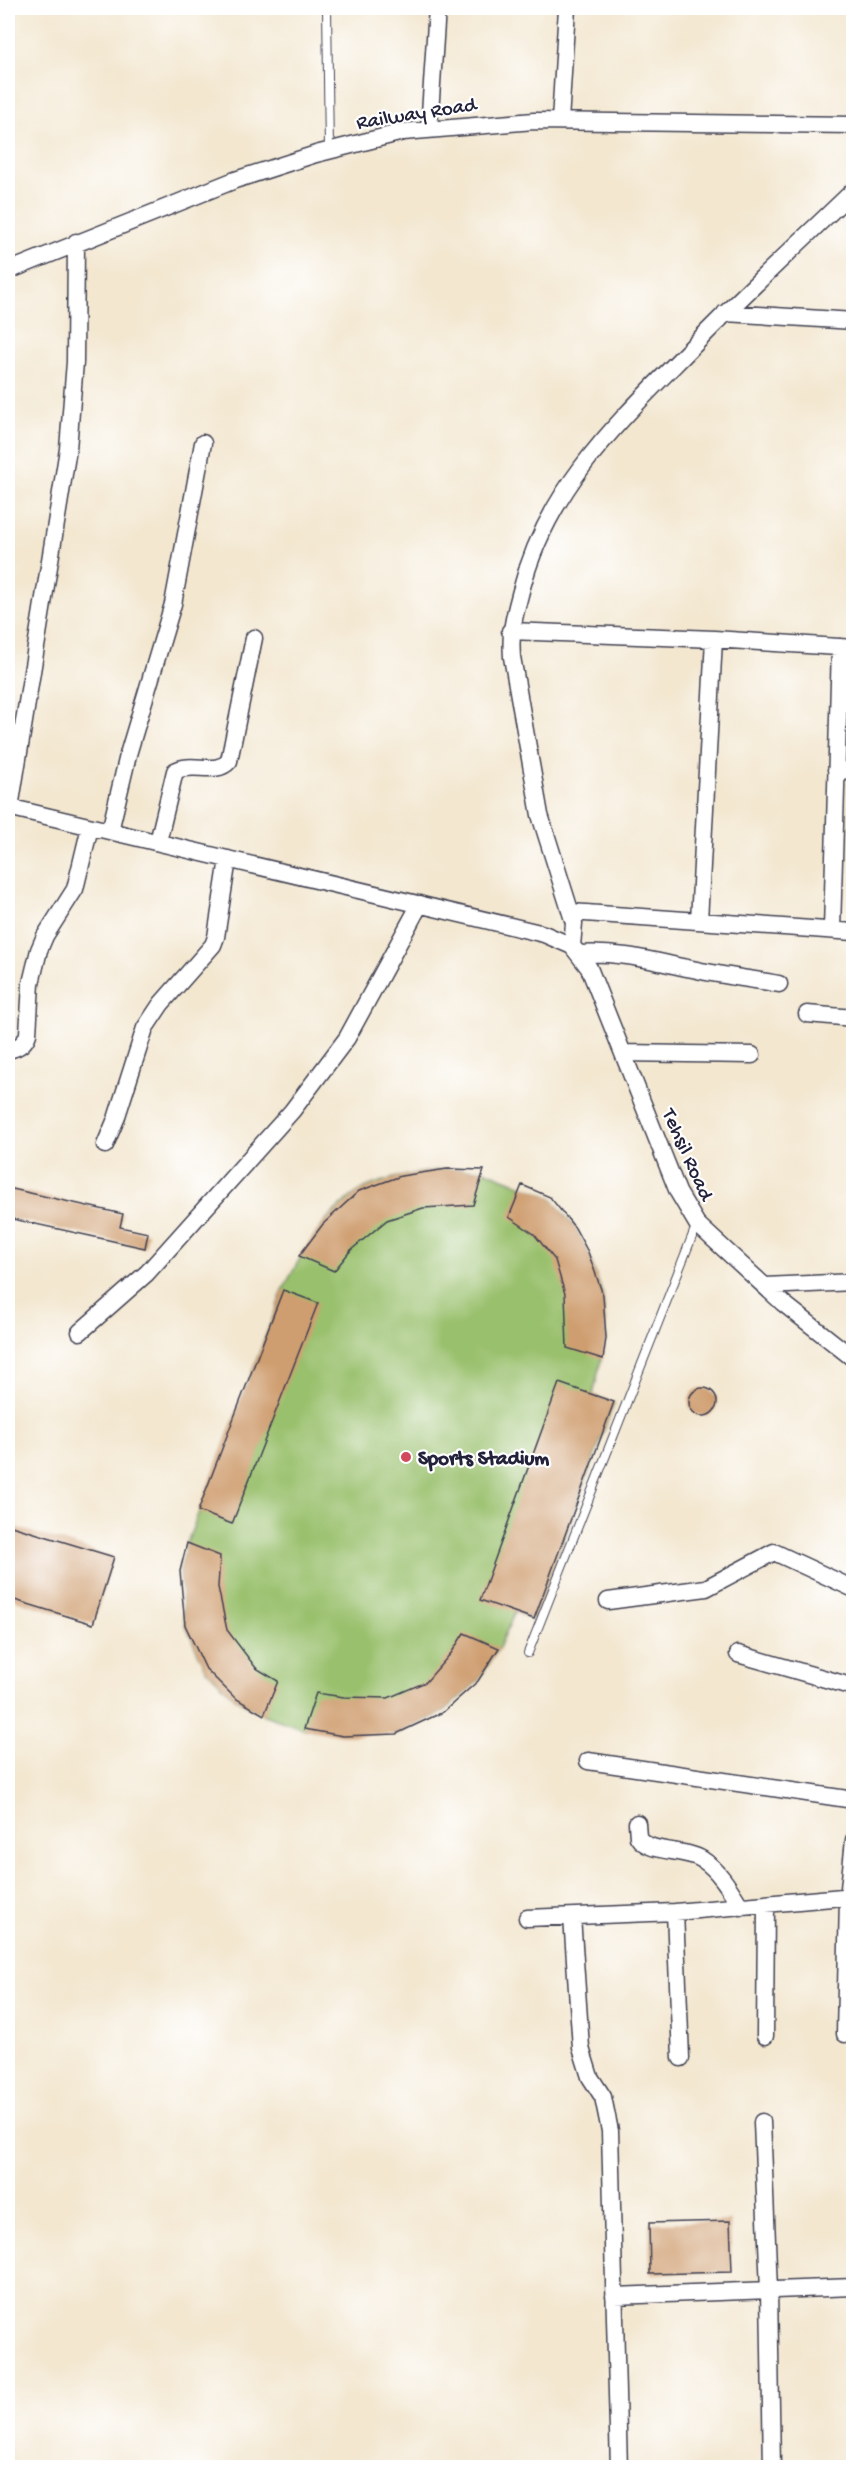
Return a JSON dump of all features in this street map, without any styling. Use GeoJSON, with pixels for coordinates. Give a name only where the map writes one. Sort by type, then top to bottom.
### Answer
{"type":"FeatureCollection","features":[{"type":"Feature","properties":{"kind":"street"},"geometry":{"type":"LineString","coordinates":[[429,129],[437,8]]}},
{"type":"Feature","properties":{"kind":"street"},"geometry":{"type":"LineString","coordinates":[[560,120],[567,8]]}},
{"type":"Feature","properties":{"kind":"street","name":"Railway Road"},"geometry":{"type":"LineString","coordinates":[[8,271],[235,180],[329,150],[403,132],[560,120],[854,125]]}},
{"type":"Feature","properties":{"kind":"street"},"geometry":{"type":"LineString","coordinates":[[575,950],[574,923],[540,815],[519,708],[510,631],[534,546],[571,482],[624,415],[725,313],[854,190]]}},
{"type":"Feature","properties":{"kind":"street"},"geometry":{"type":"LineString","coordinates":[[76,242],[75,362],[68,449],[9,808],[544,934],[575,950],[643,957],[697,970],[779,984]]}},
{"type":"Feature","properties":{"kind":"street"},"geometry":{"type":"LineString","coordinates":[[725,313],[854,321]]}},
{"type":"Feature","properties":{"kind":"street"},"geometry":{"type":"LineString","coordinates":[[110,831],[129,751],[172,604],[203,443]]}},
{"type":"Feature","properties":{"kind":"street"},"geometry":{"type":"LineString","coordinates":[[510,631],[847,647],[836,770],[832,930]]}},
{"type":"Feature","properties":{"kind":"street"},"geometry":{"type":"LineString","coordinates":[[158,842],[176,771],[188,766],[218,767],[229,761],[254,638]]}},
{"type":"Feature","properties":{"kind":"street"},"geometry":{"type":"LineString","coordinates":[[699,921],[714,639]]}},
{"type":"Feature","properties":{"kind":"street"},"geometry":{"type":"LineString","coordinates":[[836,770],[854,771]]}},
{"type":"Feature","properties":{"kind":"street"},"geometry":{"type":"LineString","coordinates":[[8,1050],[25,1042],[28,1034],[31,983],[39,950],[45,936],[75,889],[90,827]]}},
{"type":"Feature","properties":{"kind":"street"},"geometry":{"type":"LineString","coordinates":[[105,1145],[116,1119],[145,1028],[162,1004],[213,945],[228,859]]}},
{"type":"Feature","properties":{"kind":"street"},"geometry":{"type":"LineString","coordinates":[[80,1332],[147,1273],[292,1112],[347,1038],[420,904]]}},
{"type":"Feature","properties":{"kind":"street"},"geometry":{"type":"LineString","coordinates":[[571,912],[854,932]]}},
{"type":"Feature","properties":{"kind":"street","name":"Tehsil Road"},"geometry":{"type":"LineString","coordinates":[[575,950],[589,968],[678,1192],[697,1224],[783,1303],[854,1359]]}},
{"type":"Feature","properties":{"kind":"street"},"geometry":{"type":"LineString","coordinates":[[807,1014],[854,1018]]}},
{"type":"Feature","properties":{"kind":"street"},"geometry":{"type":"LineString","coordinates":[[623,1053],[752,1055]]}},
{"type":"Feature","properties":{"kind":"street"},"geometry":{"type":"LineString","coordinates":[[765,1286],[854,1282]]}},
{"type":"Feature","properties":{"kind":"street"},"geometry":{"type":"LineString","coordinates":[[608,1601],[706,1588],[774,1552],[854,1589]]}},
{"type":"Feature","properties":{"kind":"street"},"geometry":{"type":"LineString","coordinates":[[738,1654],[854,1687]]}},
{"type":"Feature","properties":{"kind":"street"},"geometry":{"type":"LineString","coordinates":[[588,1761],[854,1800]]}},
{"type":"Feature","properties":{"kind":"street"},"geometry":{"type":"LineString","coordinates":[[637,1823],[638,1837],[647,1846],[688,1853],[704,1860],[741,1907]]}},
{"type":"Feature","properties":{"kind":"street"},"geometry":{"type":"LineString","coordinates":[[845,2034],[854,1840]]}},
{"type":"Feature","properties":{"kind":"street"},"geometry":{"type":"LineString","coordinates":[[527,1918],[675,1912],[851,1897]]}},
{"type":"Feature","properties":{"kind":"street"},"geometry":{"type":"LineString","coordinates":[[765,2036],[766,1905]]}},
{"type":"Feature","properties":{"kind":"street"},"geometry":{"type":"LineString","coordinates":[[675,1912],[681,2058]]}},
{"type":"Feature","properties":{"kind":"street"},"geometry":{"type":"LineString","coordinates":[[572,1917],[581,2048],[590,2077],[603,2097],[609,2121],[619,2468]]}},
{"type":"Feature","properties":{"kind":"street"},"geometry":{"type":"LineString","coordinates":[[762,2122],[769,2290],[772,2468]]}},
{"type":"Feature","properties":{"kind":"street"},"geometry":{"type":"LineString","coordinates":[[614,2296],[854,2287]]}},
{"type":"Feature","properties":{"kind":"lane"},"geometry":{"type":"LineString","coordinates":[[327,8],[329,150]]}},
{"type":"Feature","properties":{"kind":"lane"},"geometry":{"type":"LineString","coordinates":[[528,1653],[697,1224]]}},
{"type":"Feature","properties":{"kind":"green space","name":"Sports Stadium"},"geometry":{"type":"Polygon","coordinates":[[[447,1169],[484,1170],[550,1197],[575,1228],[588,1252],[603,1295],[606,1338],[593,1395],[614,1403],[535,1620],[515,1612],[499,1648],[478,1681],[443,1712],[396,1734],[304,1729],[264,1715],[235,1698],[206,1669],[185,1625],[180,1571],[187,1543],[283,1290],[314,1236],[345,1201],[367,1187],[401,1176],[447,1169]]]}},
{"type":"Feature","properties":{"kind":"building"},"geometry":{"type":"Polygon","coordinates":[[[447,1169],[484,1170],[473,1205],[423,1208],[387,1220],[351,1250],[334,1271],[299,1256],[323,1224],[359,1191],[401,1176],[447,1169]]]}},
{"type":"Feature","properties":{"kind":"building"},"geometry":{"type":"Polygon","coordinates":[[[522,1185],[550,1197],[575,1228],[588,1252],[603,1295],[606,1338],[603,1359],[567,1348],[565,1294],[555,1260],[534,1234],[509,1217],[522,1185]]]}},
{"type":"Feature","properties":{"kind":"building"},"geometry":{"type":"Polygon","coordinates":[[[8,1188],[123,1214],[120,1227],[148,1233],[145,1248],[8,1218],[8,1188]]]}},
{"type":"Feature","properties":{"kind":"building"},"geometry":{"type":"Polygon","coordinates":[[[283,1290],[318,1303],[232,1524],[198,1511],[283,1290]]]}},
{"type":"Feature","properties":{"kind":"building"},"geometry":{"type":"Polygon","coordinates":[[[559,1383],[614,1402],[534,1619],[480,1600],[559,1383]]]}},
{"type":"Feature","properties":{"kind":"building"},"geometry":{"type":"Polygon","coordinates":[[[703,1388],[713,1392],[717,1402],[713,1412],[703,1416],[693,1412],[689,1402],[693,1392],[703,1388]]]}},
{"type":"Feature","properties":{"kind":"building"},"geometry":{"type":"Polygon","coordinates":[[[8,1525],[114,1557],[93,1624],[8,1598],[8,1525]]]}},
{"type":"Feature","properties":{"kind":"building"},"geometry":{"type":"Polygon","coordinates":[[[187,1543],[220,1556],[218,1587],[227,1630],[256,1668],[278,1681],[264,1715],[235,1698],[206,1669],[185,1625],[180,1571],[187,1543]]]}},
{"type":"Feature","properties":{"kind":"building"},"geometry":{"type":"Polygon","coordinates":[[[464,1633],[499,1648],[478,1681],[443,1712],[396,1734],[343,1736],[304,1729],[316,1693],[344,1697],[388,1698],[426,1682],[452,1652],[464,1633]]]}},
{"type":"Feature","properties":{"kind":"building"},"geometry":{"type":"Polygon","coordinates":[[[730,2221],[732,2272],[650,2274],[649,2223],[730,2221]]]}},
{"type":"Feature","properties":{"kind":"place","name":"Sports Stadium"},"geometry":{"type":"Point","coordinates":[406,1457]}}]}
